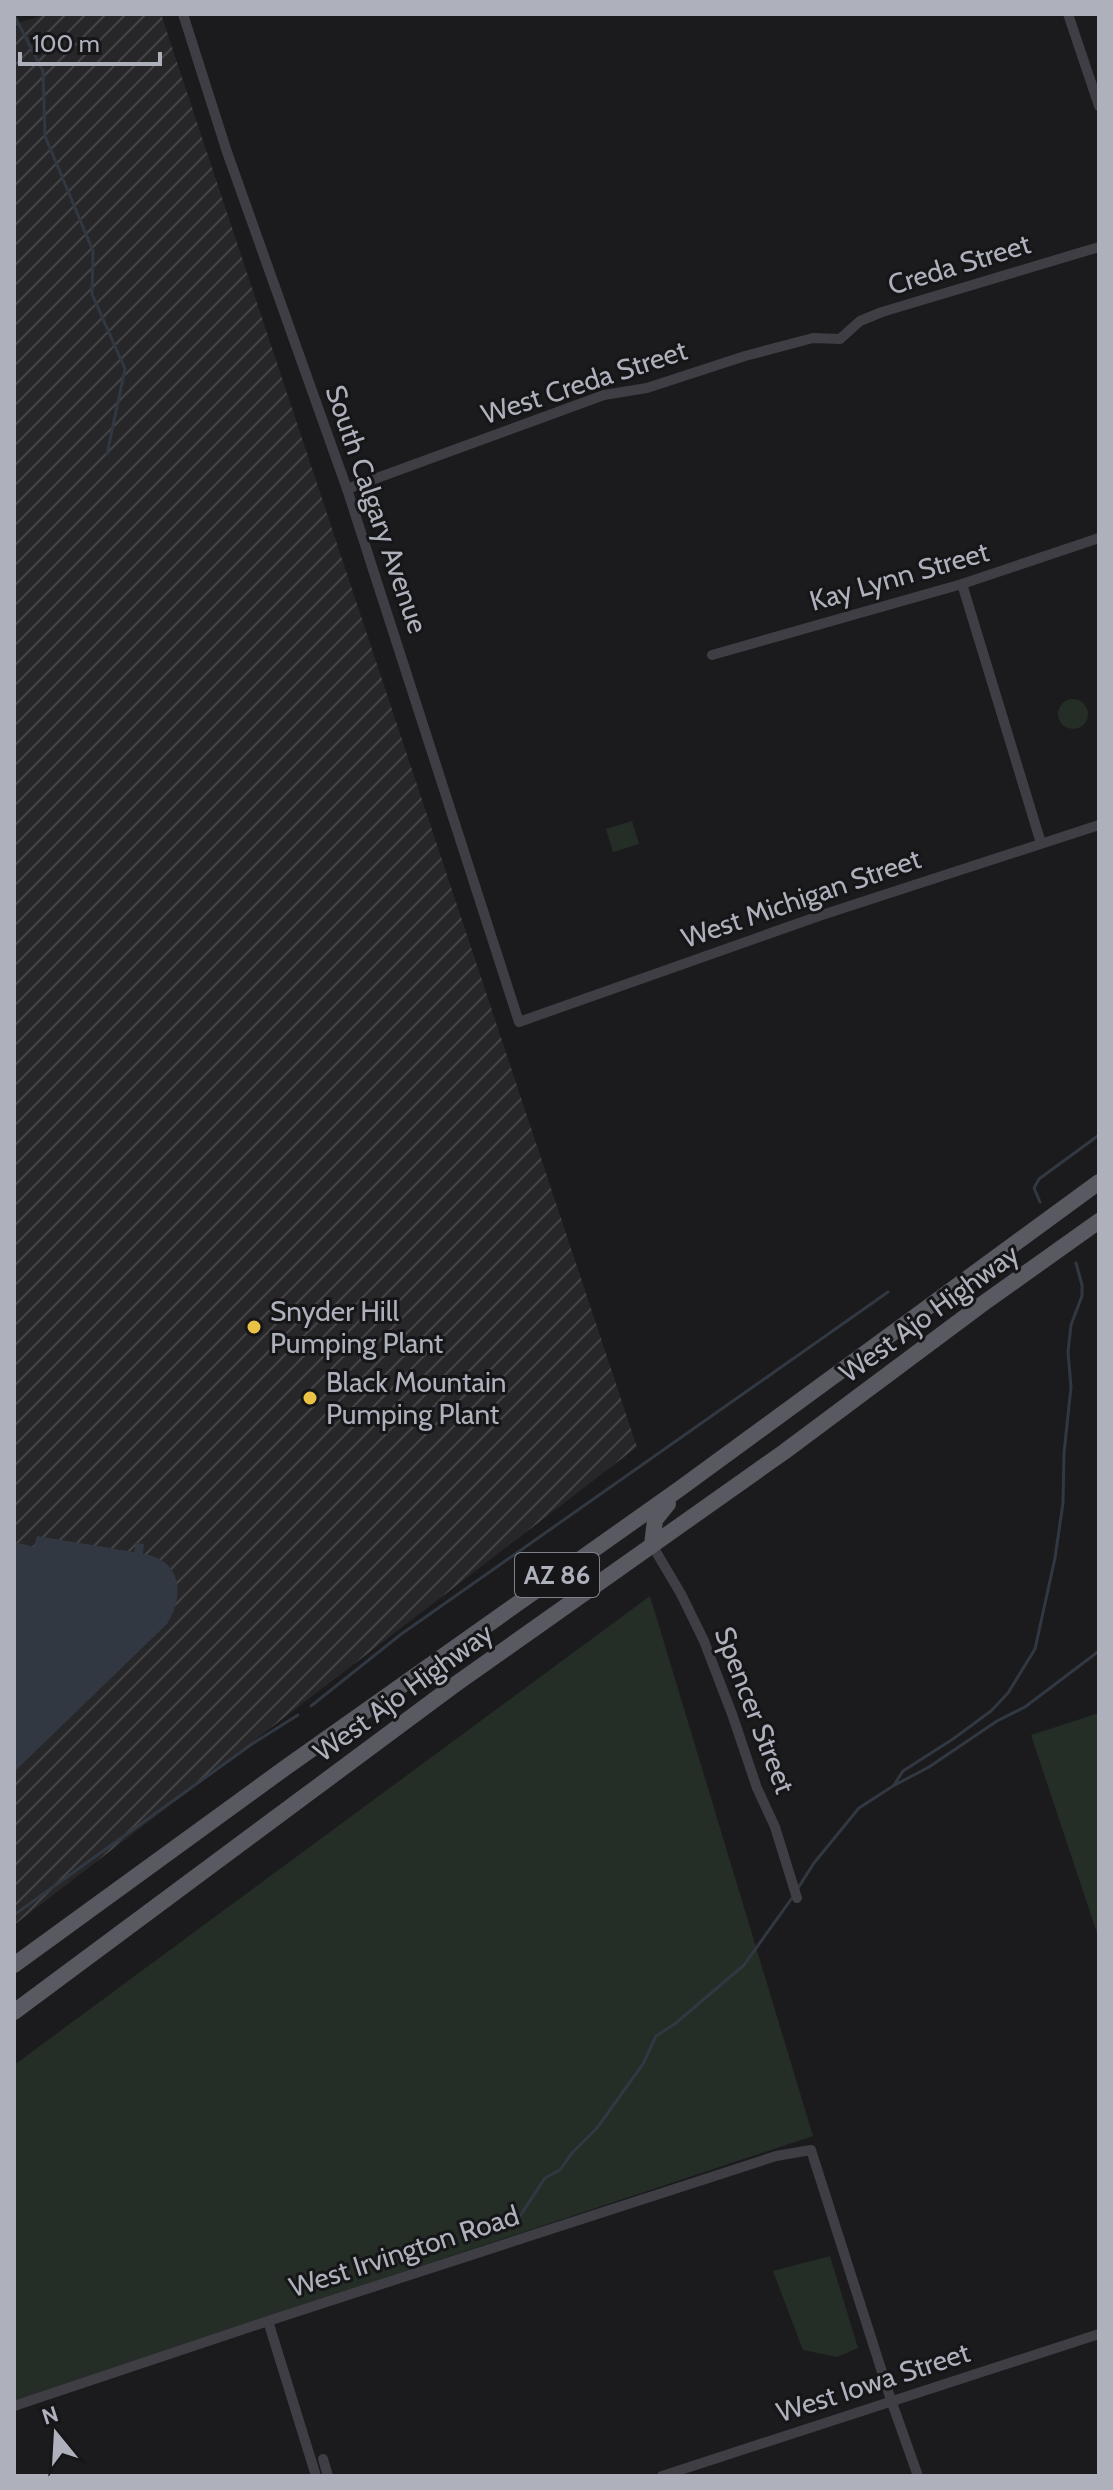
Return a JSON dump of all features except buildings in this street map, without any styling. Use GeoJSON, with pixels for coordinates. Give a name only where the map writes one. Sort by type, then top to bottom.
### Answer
{"type":"FeatureCollection","features":[{"type":"Feature","properties":{"kind":"main road","name":"West Ajo Highway"},"geometry":{"type":"LineString","coordinates":[[14,1965],[1099,1182]]}},
{"type":"Feature","properties":{"kind":"main road","name":"West Ajo Highway"},"geometry":{"type":"LineString","coordinates":[[14,2012],[453,1686],[808,1435],[1099,1221]]}},
{"type":"Feature","properties":{"kind":"main road"},"geometry":{"type":"LineString","coordinates":[[652,1545],[655,1520],[665,1507],[714,1471],[720,1458]]}},
{"type":"Feature","properties":{"kind":"street","name":"South Calgary Avenue"},"geometry":{"type":"LineString","coordinates":[[183,14],[227,152],[347,489],[519,1022]]}},
{"type":"Feature","properties":{"kind":"street"},"geometry":{"type":"LineString","coordinates":[[1068,14],[1099,106]]}},
{"type":"Feature","properties":{"kind":"street","name":"Creda Street"},"geometry":{"type":"LineString","coordinates":[[840,339],[860,321],[882,312],[1099,247]]}},
{"type":"Feature","properties":{"kind":"street","name":"West Creda Street"},"geometry":{"type":"LineString","coordinates":[[347,489],[604,395],[647,388],[813,338],[840,339]]}},
{"type":"Feature","properties":{"kind":"street","name":"Kay Lynn Street"},"geometry":{"type":"LineString","coordinates":[[712,655],[962,584],[1099,538]]}},
{"type":"Feature","properties":{"kind":"street"},"geometry":{"type":"LineString","coordinates":[[962,584],[1041,843]]}},
{"type":"Feature","properties":{"kind":"street","name":"West Michigan Street"},"geometry":{"type":"LineString","coordinates":[[519,1022],[819,916],[1099,825]]}},
{"type":"Feature","properties":{"kind":"street","name":"Spencer Street"},"geometry":{"type":"LineString","coordinates":[[652,1545],[704,1641],[757,1788],[775,1827],[797,1898]]}},
{"type":"Feature","properties":{"kind":"street","name":"West Irvington Road"},"geometry":{"type":"LineString","coordinates":[[14,2406],[776,2156],[811,2150],[891,2400]]}},
{"type":"Feature","properties":{"kind":"street"},"geometry":{"type":"LineString","coordinates":[[268,2321],[316,2476]]}},
{"type":"Feature","properties":{"kind":"street","name":"West Iowa Street"},"geometry":{"type":"LineString","coordinates":[[662,2476],[1099,2334]]}},
{"type":"Feature","properties":{"kind":"street"},"geometry":{"type":"LineString","coordinates":[[891,2400],[918,2476]]}},
{"type":"Feature","properties":{"kind":"street"},"geometry":{"type":"LineString","coordinates":[[323,2459],[328,2476]]}},
{"type":"Feature","properties":{"kind":"shaded area"},"geometry":{"type":"Polygon","coordinates":[[[47,14],[161,14],[637,1447],[14,1925],[14,24],[47,14]]]}},
{"type":"Feature","properties":{"kind":"shaded area"},"geometry":{"type":"Polygon","coordinates":[[[1073,699],[1079,700],[1087,708],[1087,720],[1079,728],[1073,729],[1067,728],[1059,720],[1058,714],[1059,708],[1067,700],[1073,699]]]}},
{"type":"Feature","properties":{"kind":"shaded area"},"geometry":{"type":"Polygon","coordinates":[[[632,821],[639,844],[613,852],[606,829],[632,821]]]}},
{"type":"Feature","properties":{"kind":"shaded area"},"geometry":{"type":"Polygon","coordinates":[[[37,1536],[134,1552],[136,1543],[144,1544],[143,1554],[156,1557],[172,1571],[178,1590],[177,1602],[167,1624],[14,1772],[14,1542],[34,1547],[37,1536]]]}},
{"type":"Feature","properties":{"kind":"shaded area"},"geometry":{"type":"Polygon","coordinates":[[[650,1596],[813,2136],[14,2401],[14,2065],[650,1596]]]}},
{"type":"Feature","properties":{"kind":"shaded area"},"geometry":{"type":"Polygon","coordinates":[[[1099,1713],[1099,1939],[1031,1735],[1099,1713]]]}},
{"type":"Feature","properties":{"kind":"shaded area"},"geometry":{"type":"Polygon","coordinates":[[[830,2256],[858,2348],[837,2357],[803,2350],[773,2271],[830,2256]]]}},
{"type":"Feature","properties":{"kind":"waterway"},"geometry":{"type":"LineString","coordinates":[[14,15],[43,71],[45,136],[93,251],[92,294],[125,369],[107,454]]}},
{"type":"Feature","properties":{"kind":"waterway"},"geometry":{"type":"LineString","coordinates":[[1040,1202],[1034,1188],[1039,1179],[1099,1135]]}},
{"type":"Feature","properties":{"kind":"waterway"},"geometry":{"type":"LineString","coordinates":[[894,1785],[903,1771],[991,1711],[1008,1693],[1035,1649],[1055,1558],[1063,1503],[1064,1453],[1071,1387],[1068,1352],[1071,1325],[1082,1296],[1076,1263]]}},
{"type":"Feature","properties":{"kind":"waterway"},"geometry":{"type":"LineString","coordinates":[[311,1706],[400,1635],[888,1292]]}},
{"type":"Feature","properties":{"kind":"waterway"},"geometry":{"type":"LineString","coordinates":[[798,1888],[814,1863],[859,1808],[929,1767],[997,1721],[1025,1707],[1099,1651]]}},
{"type":"Feature","properties":{"kind":"waterway"},"geometry":{"type":"LineString","coordinates":[[14,1915],[252,1744],[298,1715]]}},
{"type":"Feature","properties":{"kind":"waterway"},"geometry":{"type":"LineString","coordinates":[[520,2216],[545,2178],[560,2170],[597,2128],[643,2064],[656,2036],[676,2023],[744,1965],[792,1898]]}},
{"type":"Feature","properties":{"kind":"place","name":"Snyder Hill Pumping Plant"},"geometry":{"type":"Point","coordinates":[254,1327]}},
{"type":"Feature","properties":{"kind":"place","name":"Black Mountain Pumping Plant"},"geometry":{"type":"Point","coordinates":[310,1398]}}]}
